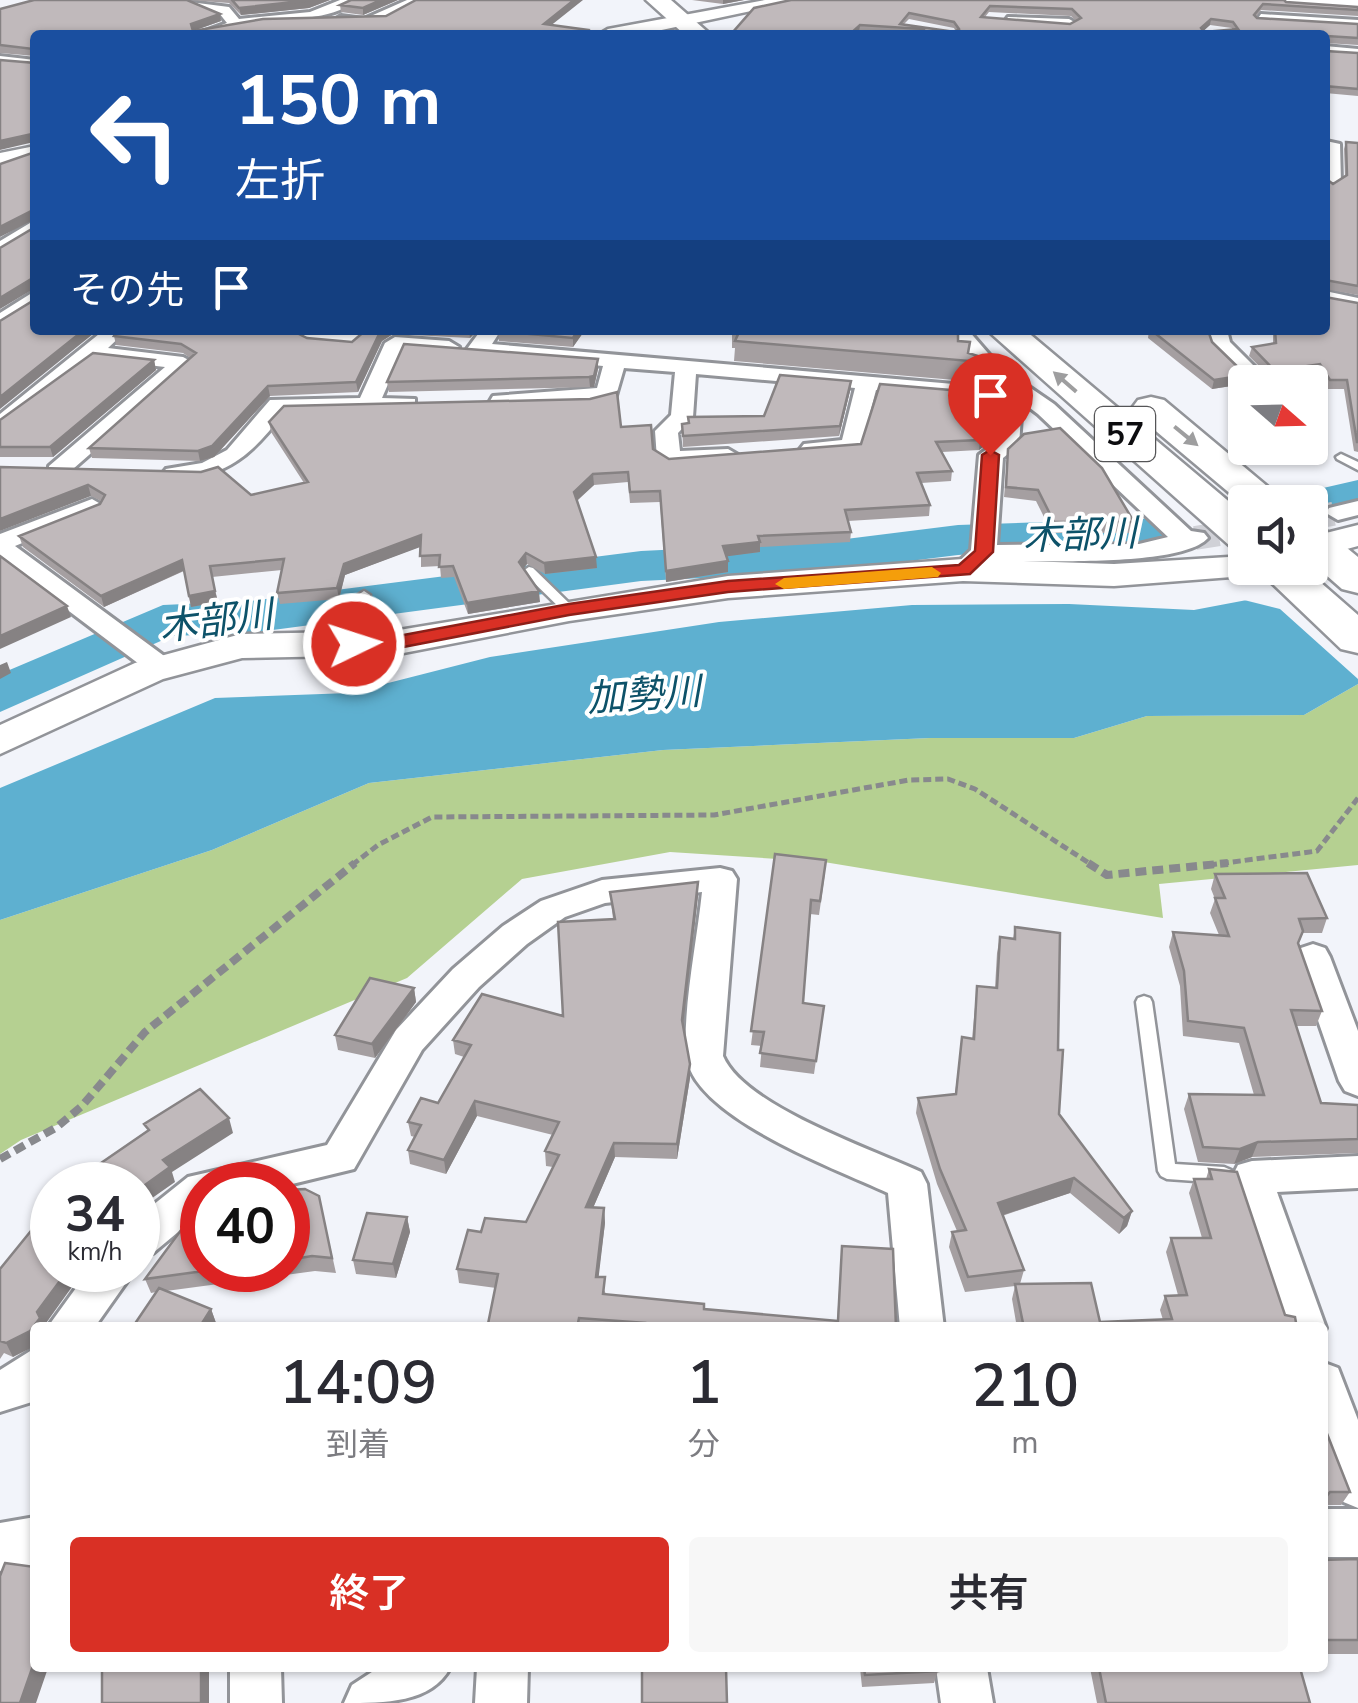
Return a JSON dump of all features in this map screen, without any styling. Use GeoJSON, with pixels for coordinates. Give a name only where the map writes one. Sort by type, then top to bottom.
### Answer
{"type":"FeatureCollection","features":[{"type":"Feature","properties":{"kind":"highway"},"geometry":{"type":"LineString","coordinates":[[628,0],[669,26]]}},
{"type":"Feature","properties":{"kind":"highway"},"geometry":{"type":"LineString","coordinates":[[657,0],[669,26]]}},
{"type":"Feature","properties":{"kind":"highway","name":"57"},"geometry":{"type":"LineString","coordinates":[[1010,335],[1228,522]]}},
{"type":"Feature","properties":{"kind":"highway","name":"57"},"geometry":{"type":"LineString","coordinates":[[1062,335],[1245,485]]}},
{"type":"Feature","properties":{"kind":"highway"},"geometry":{"type":"LineString","coordinates":[[1328,554],[1358,639]]}},
{"type":"Feature","properties":{"kind":"street"},"geometry":{"type":"LineString","coordinates":[[181,0],[224,10],[235,23]]}},
{"type":"Feature","properties":{"kind":"street"},"geometry":{"type":"LineString","coordinates":[[312,16],[350,0]]}},
{"type":"Feature","properties":{"kind":"street"},"geometry":{"type":"LineString","coordinates":[[215,30],[235,23],[312,16],[366,23],[418,0]]}},
{"type":"Feature","properties":{"kind":"street"},"geometry":{"type":"LineString","coordinates":[[642,30],[794,0]]}},
{"type":"Feature","properties":{"kind":"street"},"geometry":{"type":"LineString","coordinates":[[1260,30],[1262,0]]}},
{"type":"Feature","properties":{"kind":"street"},"geometry":{"type":"LineString","coordinates":[[1286,0],[1358,4]]}},
{"type":"Feature","properties":{"kind":"street"},"geometry":{"type":"LineString","coordinates":[[988,20],[1065,29],[1080,4]]}},
{"type":"Feature","properties":{"kind":"street"},"geometry":{"type":"LineString","coordinates":[[1261,18],[1358,24]]}},
{"type":"Feature","properties":{"kind":"street"},"geometry":{"type":"LineString","coordinates":[[336,30],[346,21]]}},
{"type":"Feature","properties":{"kind":"street"},"geometry":{"type":"LineString","coordinates":[[1330,46],[1358,49]]}},
{"type":"Feature","properties":{"kind":"street"},"geometry":{"type":"LineString","coordinates":[[0,60],[30,63]]}},
{"type":"Feature","properties":{"kind":"street"},"geometry":{"type":"LineString","coordinates":[[1330,170],[1334,144]]}},
{"type":"Feature","properties":{"kind":"street"},"geometry":{"type":"LineString","coordinates":[[0,160],[30,154]]}},
{"type":"Feature","properties":{"kind":"street"},"geometry":{"type":"LineString","coordinates":[[1330,183],[1358,186]]}},
{"type":"Feature","properties":{"kind":"street"},"geometry":{"type":"LineString","coordinates":[[0,230],[30,229]]}},
{"type":"Feature","properties":{"kind":"street"},"geometry":{"type":"LineString","coordinates":[[0,249],[30,229]]}},
{"type":"Feature","properties":{"kind":"street"},"geometry":{"type":"LineString","coordinates":[[0,249],[30,252]]}},
{"type":"Feature","properties":{"kind":"street"},"geometry":{"type":"LineString","coordinates":[[0,296],[30,299]]}},
{"type":"Feature","properties":{"kind":"street"},"geometry":{"type":"LineString","coordinates":[[1330,297],[1357,302]]}},
{"type":"Feature","properties":{"kind":"street"},"geometry":{"type":"LineString","coordinates":[[0,322],[30,302]]}},
{"type":"Feature","properties":{"kind":"street"},"geometry":{"type":"LineString","coordinates":[[0,424],[111,335]]}},
{"type":"Feature","properties":{"kind":"street"},"geometry":{"type":"LineString","coordinates":[[309,338],[354,342],[360,335]]}},
{"type":"Feature","properties":{"kind":"street"},"geometry":{"type":"LineString","coordinates":[[478,350],[488,335]]}},
{"type":"Feature","properties":{"kind":"street"},"geometry":{"type":"LineString","coordinates":[[961,335],[1016,398]]}},
{"type":"Feature","properties":{"kind":"street"},"geometry":{"type":"LineString","coordinates":[[1218,335],[1220,344],[1242,365]]}},
{"type":"Feature","properties":{"kind":"street"},"geometry":{"type":"LineString","coordinates":[[0,741],[160,667],[241,646],[393,643],[569,610],[978,550],[1139,552],[1191,540],[1164,520],[1046,409],[1016,398],[395,343],[368,404]]}},
{"type":"Feature","properties":{"kind":"street"},"geometry":{"type":"LineString","coordinates":[[90,352],[184,363],[48,470],[97,472]]}},
{"type":"Feature","properties":{"kind":"street"},"geometry":{"type":"LineString","coordinates":[[470,402],[607,394],[615,361]]}},
{"type":"Feature","properties":{"kind":"street"},"geometry":{"type":"LineString","coordinates":[[686,366],[682,417],[666,432],[669,459],[749,454]]}},
{"type":"Feature","properties":{"kind":"street"},"geometry":{"type":"LineString","coordinates":[[783,452],[852,446],[867,382]]}},
{"type":"Feature","properties":{"kind":"street"},"geometry":{"type":"LineString","coordinates":[[978,550],[990,455],[1007,444],[1016,398]]}},
{"type":"Feature","properties":{"kind":"street"},"geometry":{"type":"LineString","coordinates":[[157,473],[203,472],[224,466],[278,405],[431,404]]}},
{"type":"Feature","properties":{"kind":"street"},"geometry":{"type":"LineString","coordinates":[[92,506],[0,545],[160,667]]}},
{"type":"Feature","properties":{"kind":"street"},"geometry":{"type":"LineString","coordinates":[[978,550],[1114,576],[1228,568]]}},
{"type":"Feature","properties":{"kind":"street"},"geometry":{"type":"LineString","coordinates":[[310,1164],[340,1158],[410,1040],[466,978],[553,909],[602,892],[720,879],[704,1056],[714,1080],[760,1114],[907,1184],[921,1322]]}},
{"type":"Feature","properties":{"kind":"street"},"geometry":{"type":"LineString","coordinates":[[1313,956],[1358,1081]]}},
{"type":"Feature","properties":{"kind":"street"},"geometry":{"type":"LineString","coordinates":[[1302,1322],[1252,1177],[1358,1172]]}},
{"type":"Feature","properties":{"kind":"street"},"geometry":{"type":"LineString","coordinates":[[160,1223],[180,1207]]}},
{"type":"Feature","properties":{"kind":"street"},"geometry":{"type":"LineString","coordinates":[[73,1322],[97,1292]]}},
{"type":"Feature","properties":{"kind":"street"},"geometry":{"type":"LineString","coordinates":[[0,1391],[22,1384],[30,1374]]}},
{"type":"Feature","properties":{"kind":"street"},"geometry":{"type":"LineString","coordinates":[[1328,1399],[1358,1486]]}},
{"type":"Feature","properties":{"kind":"street"},"geometry":{"type":"LineString","coordinates":[[1328,1533],[1358,1533]]}},
{"type":"Feature","properties":{"kind":"street"},"geometry":{"type":"LineString","coordinates":[[0,1547],[30,1541]]}},
{"type":"Feature","properties":{"kind":"street"},"geometry":{"type":"LineString","coordinates":[[256,1672],[256,1703]]}},
{"type":"Feature","properties":{"kind":"street"},"geometry":{"type":"LineString","coordinates":[[370,1703],[418,1672]]}},
{"type":"Feature","properties":{"kind":"street"},"geometry":{"type":"LineString","coordinates":[[501,1703],[503,1672]]}},
{"type":"Feature","properties":{"kind":"street"},"geometry":{"type":"LineString","coordinates":[[963,1672],[967,1703]]}},
{"type":"Feature","properties":{"kind":"lane"},"geometry":{"type":"LineString","coordinates":[[1341,457],[1358,467]]}},
{"type":"Feature","properties":{"kind":"lane"},"geometry":{"type":"LineString","coordinates":[[529,571],[569,610]]}},
{"type":"Feature","properties":{"kind":"lane"},"geometry":{"type":"LineString","coordinates":[[354,644],[364,595]]}},
{"type":"Feature","properties":{"kind":"lane"},"geometry":{"type":"LineString","coordinates":[[1144,1002],[1167,1170],[1252,1177]]}},
{"type":"Feature","properties":{"kind":"green space"},"geometry":{"type":"Polygon","coordinates":[[[1358,684],[1358,865],[1159,884],[1163,918],[824,862],[670,852],[522,879],[407,978],[21,1140],[0,1154],[0,920],[212,850],[369,783],[663,750],[930,738],[1074,738],[1147,716],[1304,715],[1358,684]]]}},
{"type":"Feature","properties":{"kind":"water","name":"加勢川"},"geometry":{"type":"Polygon","coordinates":[[[1358,579],[1358,684],[1304,715],[1147,716],[1074,738],[930,738],[663,750],[369,783],[212,850],[0,920],[0,788],[215,698],[349,693],[490,657],[719,622],[912,605],[1069,604],[1194,610],[1358,579]]]}},
{"type":"Feature","properties":{"kind":"pier"},"geometry":{"type":"Polygon","coordinates":[[[1358,574],[1358,679],[1280,609],[1240,599],[1306,585],[1328,585],[1328,580],[1358,574]]]}},
{"type":"Feature","properties":{"kind":"building"},"geometry":{"type":"Polygon","coordinates":[[[34,0],[187,0],[220,14],[191,24],[193,30],[30,30],[30,49],[0,45],[0,9],[34,0]]]}},
{"type":"Feature","properties":{"kind":"building"},"geometry":{"type":"Polygon","coordinates":[[[232,0],[312,0],[239,8],[232,0]]]}},
{"type":"Feature","properties":{"kind":"building"},"geometry":{"type":"Polygon","coordinates":[[[351,0],[381,0],[363,8],[340,5],[351,0]]]}},
{"type":"Feature","properties":{"kind":"building"},"geometry":{"type":"Polygon","coordinates":[[[416,0],[574,0],[544,24],[588,30],[199,30],[263,19],[386,16],[416,0]]]}},
{"type":"Feature","properties":{"kind":"building"},"geometry":{"type":"Polygon","coordinates":[[[791,0],[1284,0],[1358,7],[1263,4],[1254,15],[1358,24],[1358,38],[1330,36],[1330,30],[1227,30],[1238,29],[1233,22],[1211,19],[1202,30],[958,30],[954,22],[909,13],[900,24],[941,30],[860,25],[854,30],[735,30],[754,8],[791,0]],[[990,6],[981,17],[1070,24],[1081,18],[1072,9],[990,6]]]}},
{"type":"Feature","properties":{"kind":"building"},"geometry":{"type":"Polygon","coordinates":[[[1330,51],[1358,53],[1358,89],[1330,86],[1330,51]]]}},
{"type":"Feature","properties":{"kind":"building"},"geometry":{"type":"Polygon","coordinates":[[[0,60],[30,63],[30,134],[0,141],[0,60]]]}},
{"type":"Feature","properties":{"kind":"building"},"geometry":{"type":"Polygon","coordinates":[[[1346,142],[1358,143],[1358,286],[1330,281],[1330,182],[1333,184],[1347,175],[1346,142]]]}},
{"type":"Feature","properties":{"kind":"building"},"geometry":{"type":"Polygon","coordinates":[[[30,154],[30,212],[0,227],[0,164],[30,154]]]}},
{"type":"Feature","properties":{"kind":"building"},"geometry":{"type":"Polygon","coordinates":[[[30,230],[30,280],[0,298],[0,248],[30,230]]]}},
{"type":"Feature","properties":{"kind":"building"},"geometry":{"type":"Polygon","coordinates":[[[1330,298],[1358,303],[1358,442],[1347,380],[1330,380],[1328,365],[1269,365],[1252,347],[1276,343],[1275,335],[1330,335],[1330,298]]]}},
{"type":"Feature","properties":{"kind":"building"},"geometry":{"type":"Polygon","coordinates":[[[30,302],[30,335],[78,335],[0,397],[0,321],[30,302]]]}},
{"type":"Feature","properties":{"kind":"building"},"geometry":{"type":"Polygon","coordinates":[[[301,335],[352,342],[360,335],[379,335],[356,382],[268,386],[212,446],[198,451],[89,448],[196,353],[181,344],[114,336],[301,335]]]}},
{"type":"Feature","properties":{"kind":"building"},"geometry":{"type":"Polygon","coordinates":[[[738,335],[958,335],[958,341],[970,342],[968,353],[981,357],[981,362],[735,341],[738,335]]]}},
{"type":"Feature","properties":{"kind":"building"},"geometry":{"type":"Polygon","coordinates":[[[1157,335],[1210,335],[1236,365],[1228,365],[1228,378],[1214,380],[1157,335]]]}},
{"type":"Feature","properties":{"kind":"building"},"geometry":{"type":"Polygon","coordinates":[[[404,344],[598,359],[594,376],[589,377],[387,382],[404,344]]]}},
{"type":"Feature","properties":{"kind":"building"},"geometry":{"type":"Polygon","coordinates":[[[93,353],[154,360],[50,447],[0,447],[0,420],[93,353]]]}},
{"type":"Feature","properties":{"kind":"building"},"geometry":{"type":"Polygon","coordinates":[[[780,375],[851,381],[840,426],[683,436],[682,424],[689,423],[688,417],[764,416],[780,375]]]}},
{"type":"Feature","properties":{"kind":"building"},"geometry":{"type":"Polygon","coordinates":[[[880,384],[997,394],[992,431],[980,440],[936,442],[952,471],[917,473],[930,505],[845,510],[851,532],[758,536],[760,542],[723,546],[728,561],[666,571],[660,491],[630,492],[628,472],[593,474],[574,492],[596,557],[544,563],[526,553],[519,562],[539,591],[467,603],[453,566],[439,567],[440,555],[420,556],[421,535],[344,564],[337,588],[277,593],[284,559],[210,566],[215,591],[189,596],[182,560],[101,596],[19,536],[100,504],[105,495],[88,485],[0,519],[0,467],[201,472],[218,467],[251,495],[308,482],[269,422],[284,406],[590,399],[617,392],[621,427],[651,425],[653,449],[669,459],[861,444],[880,384]]]}},
{"type":"Feature","properties":{"kind":"building"},"geometry":{"type":"Polygon","coordinates":[[[1060,428],[1102,468],[1134,522],[1054,522],[1038,490],[1006,487],[1008,449],[1024,434],[1060,428]]]}},
{"type":"Feature","properties":{"kind":"building"},"geometry":{"type":"Polygon","coordinates":[[[0,556],[67,606],[0,636],[0,556]]]}},
{"type":"Feature","properties":{"kind":"building"},"geometry":{"type":"Polygon","coordinates":[[[775,854],[826,860],[820,901],[811,900],[803,1003],[824,1006],[816,1061],[760,1053],[764,1032],[751,1031],[775,854]]]}},
{"type":"Feature","properties":{"kind":"building"},"geometry":{"type":"Polygon","coordinates":[[[1307,873],[1327,918],[1299,919],[1303,931],[1298,943],[1322,1011],[1291,1010],[1321,1103],[1358,1105],[1358,1139],[1258,1142],[1240,1149],[1203,1147],[1189,1094],[1264,1095],[1244,1028],[1188,1021],[1184,971],[1173,932],[1229,936],[1215,898],[1225,898],[1215,874],[1307,873]]]}},
{"type":"Feature","properties":{"kind":"building"},"geometry":{"type":"Polygon","coordinates":[[[698,882],[682,1020],[690,1064],[677,1144],[614,1143],[586,1207],[604,1208],[596,1277],[605,1277],[603,1294],[704,1304],[704,1309],[838,1321],[842,1246],[893,1249],[896,1322],[632,1322],[579,1318],[578,1322],[488,1322],[498,1274],[457,1269],[468,1230],[481,1232],[485,1218],[526,1222],[559,1155],[545,1151],[559,1122],[475,1101],[444,1160],[408,1150],[421,1125],[408,1122],[421,1098],[438,1103],[471,1045],[453,1040],[482,994],[563,1016],[558,922],[615,919],[610,892],[698,882]]]}},
{"type":"Feature","properties":{"kind":"building"},"geometry":{"type":"Polygon","coordinates":[[[1015,927],[1060,933],[1058,1050],[1063,1050],[1059,1114],[1132,1211],[1124,1218],[1074,1178],[998,1203],[1024,1270],[968,1277],[952,1232],[966,1230],[940,1169],[918,1098],[956,1094],[962,1037],[974,1039],[977,986],[997,988],[1000,937],[1015,939],[1015,927]]]}},
{"type":"Feature","properties":{"kind":"building"},"geometry":{"type":"Polygon","coordinates":[[[370,978],[414,988],[372,1044],[335,1035],[370,978]]]}},
{"type":"Feature","properties":{"kind":"building"},"geometry":{"type":"Polygon","coordinates":[[[200,1089],[229,1118],[163,1160],[170,1167],[160,1174],[160,1162],[102,1162],[149,1130],[144,1124],[200,1089]]]}},
{"type":"Feature","properties":{"kind":"building"},"geometry":{"type":"Polygon","coordinates":[[[1209,1169],[1237,1172],[1285,1315],[1295,1317],[1296,1322],[1100,1322],[1172,1319],[1165,1296],[1187,1295],[1171,1238],[1211,1238],[1194,1179],[1212,1179],[1209,1169]]]}},
{"type":"Feature","properties":{"kind":"building"},"geometry":{"type":"Polygon","coordinates":[[[310,1192],[319,1196],[332,1258],[312,1256],[310,1192]]]}},
{"type":"Feature","properties":{"kind":"building"},"geometry":{"type":"Polygon","coordinates":[[[367,1213],[407,1217],[393,1264],[353,1260],[367,1213]]]}},
{"type":"Feature","properties":{"kind":"building"},"geometry":{"type":"Polygon","coordinates":[[[30,1232],[30,1292],[52,1292],[37,1312],[40,1318],[30,1322],[30,1331],[6,1343],[0,1341],[0,1269],[30,1232]]]}},
{"type":"Feature","properties":{"kind":"building"},"geometry":{"type":"Polygon","coordinates":[[[180,1232],[180,1274],[160,1277],[160,1259],[180,1232]]]}},
{"type":"Feature","properties":{"kind":"building"},"geometry":{"type":"Polygon","coordinates":[[[1091,1283],[1100,1322],[1023,1322],[1015,1284],[1091,1283]]]}},
{"type":"Feature","properties":{"kind":"building"},"geometry":{"type":"Polygon","coordinates":[[[160,1288],[211,1309],[203,1322],[136,1322],[160,1288]]]}},
{"type":"Feature","properties":{"kind":"building"},"geometry":{"type":"Polygon","coordinates":[[[1328,1436],[1350,1492],[1328,1494],[1328,1436]]]}},
{"type":"Feature","properties":{"kind":"building"},"geometry":{"type":"Polygon","coordinates":[[[1358,1559],[1358,1640],[1328,1640],[1328,1560],[1358,1559]]]}},
{"type":"Feature","properties":{"kind":"building"},"geometry":{"type":"Polygon","coordinates":[[[5,1563],[30,1566],[31,1672],[20,1703],[0,1703],[0,1576],[5,1563]]]}},
{"type":"Feature","properties":{"kind":"building"},"geometry":{"type":"Polygon","coordinates":[[[102,1672],[201,1672],[201,1703],[102,1703],[102,1672]]]}},
{"type":"Feature","properties":{"kind":"building"},"geometry":{"type":"Polygon","coordinates":[[[642,1672],[726,1672],[727,1703],[642,1703],[642,1672]]]}},
{"type":"Feature","properties":{"kind":"building"},"geometry":{"type":"Polygon","coordinates":[[[865,1672],[920,1672],[865,1675],[865,1672]]]}},
{"type":"Feature","properties":{"kind":"building"},"geometry":{"type":"Polygon","coordinates":[[[1100,1672],[1301,1672],[1310,1703],[1106,1703],[1100,1672]]]}},
{"type":"Feature","properties":{"kind":"waterway","name":"木部川"},"geometry":{"type":"LineString","coordinates":[[1328,501],[1358,494]]}},
{"type":"Feature","properties":{"kind":"waterway","name":"木部川"},"geometry":{"type":"LineString","coordinates":[[0,695],[163,621],[251,617],[641,566],[822,557],[958,540],[1162,533]]}},
{"type":"Feature","properties":{"kind":"tunnel"},"geometry":{"type":"LineString","coordinates":[[1328,515],[1338,513]]}},
{"type":"Feature","properties":{"kind":"tunnel"},"geometry":{"type":"LineString","coordinates":[[1195,538],[1228,533]]}},
{"type":"Feature","properties":{"kind":"slow traffic"},"geometry":{"type":"LineString","coordinates":[[784,584],[932,573]]}},
{"type":"Feature","properties":{"kind":"route"},"geometry":{"type":"LineString","coordinates":[[354,644],[393,643],[649,596],[964,570],[984,552],[990,455]]}}]}
